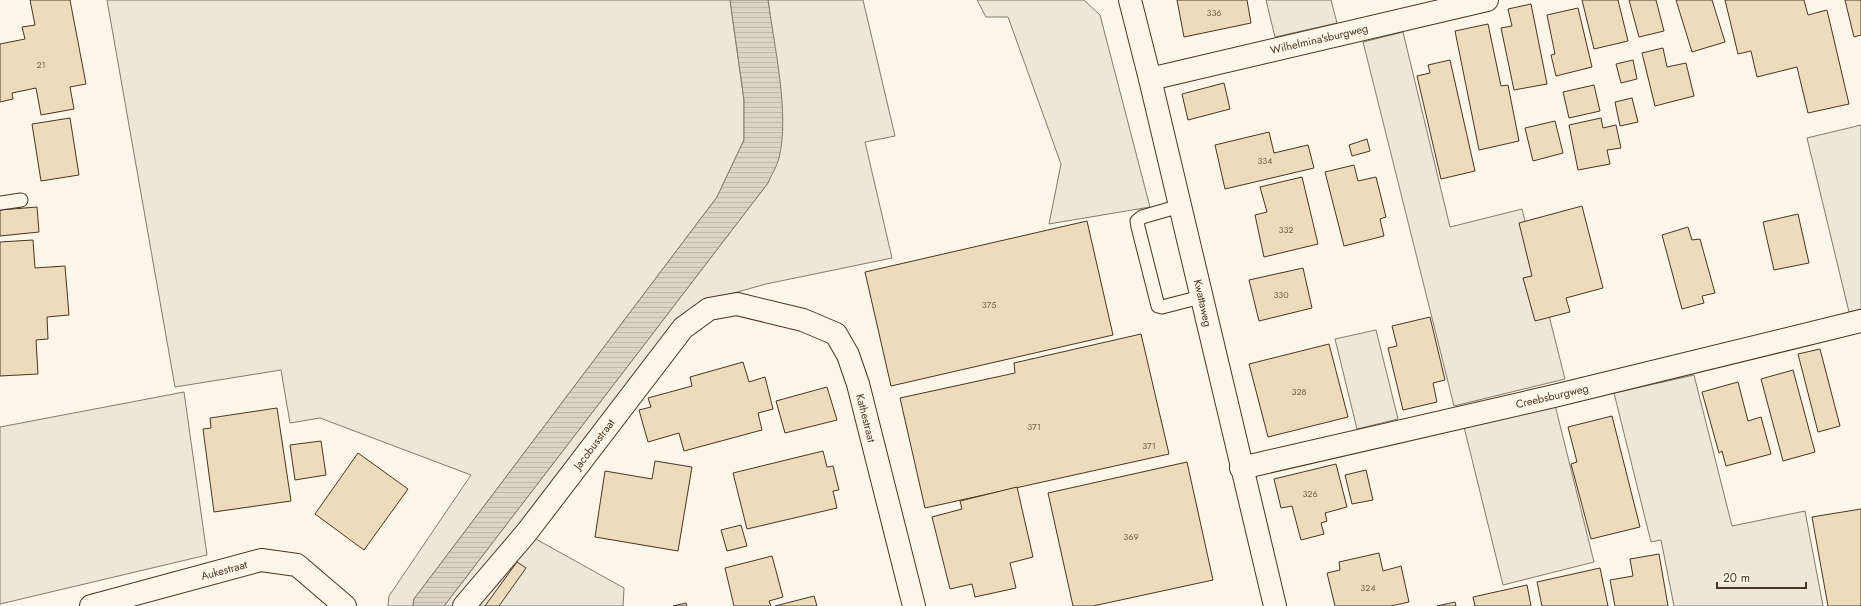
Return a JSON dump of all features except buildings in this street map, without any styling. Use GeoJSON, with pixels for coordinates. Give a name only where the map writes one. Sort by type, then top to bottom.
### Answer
{"type":"FeatureCollection","features":[{"type":"Feature","properties":{"kind":"street","name":"Kwattaweg"},"geometry":{"type":"LineString","coordinates":[[1130,0],[1150,79],[1241,468],[1270,605]]}},
{"type":"Feature","properties":{"kind":"street","name":"Wilhelmina'sburgweg"},"geometry":{"type":"LineString","coordinates":[[1150,79],[1487,0]]}},
{"type":"Feature","properties":{"kind":"street","name":"Jacobusstraat"},"geometry":{"type":"LineString","coordinates":[[464,606],[527,532],[683,328],[709,309],[737,304]]}},
{"type":"Feature","properties":{"kind":"street","name":"Kathestraat"},"geometry":{"type":"LineString","coordinates":[[737,304],[803,320],[836,334],[848,356],[858,384],[914,606]]}},
{"type":"Feature","properties":{"kind":"street","name":"Creebsburgweg"},"geometry":{"type":"LineString","coordinates":[[1241,468],[1554,396],[1861,321]]}},
{"type":"Feature","properties":{"kind":"street","name":"Aukestraat"},"geometry":{"type":"LineString","coordinates":[[91,606],[261,560],[297,565],[345,606]]}},
{"type":"Feature","properties":{"kind":"lane"},"geometry":{"type":"LineString","coordinates":[[0,203],[21,200]]}},
{"type":"Feature","properties":{"kind":"lane"},"geometry":{"type":"LineString","coordinates":[[1180,206],[1142,217],[1137,221],[1138,227],[1158,306],[1162,307],[1201,297]]}},
{"type":"Feature","properties":{"kind":"shaded area"},"geometry":{"type":"Polygon","coordinates":[[[107,0],[730,0],[744,100],[744,140],[717,197],[414,599],[413,606],[388,606],[389,596],[471,475],[320,418],[290,423],[281,370],[175,387],[107,0]]]}},
{"type":"Feature","properties":{"kind":"shaded area"},"geometry":{"type":"Polygon","coordinates":[[[730,0],[768,0],[780,80],[783,122],[779,158],[768,183],[444,606],[413,606],[414,599],[717,197],[744,140],[744,100],[730,0]]]}},
{"type":"Feature","properties":{"kind":"shaded area"},"geometry":{"type":"Polygon","coordinates":[[[768,0],[863,0],[895,136],[865,142],[892,258],[766,284],[716,298],[458,606],[444,606],[768,183],[782,129],[780,90],[768,0]]]}},
{"type":"Feature","properties":{"kind":"shaded area"},"geometry":{"type":"Polygon","coordinates":[[[977,0],[1084,0],[1100,15],[1150,207],[1049,224],[1061,164],[1008,17],[986,17],[977,0]]]}},
{"type":"Feature","properties":{"kind":"shaded area"},"geometry":{"type":"Polygon","coordinates":[[[1266,0],[1331,0],[1337,23],[1275,37],[1266,0]]]}},
{"type":"Feature","properties":{"kind":"shaded area"},"geometry":{"type":"Polygon","coordinates":[[[1403,32],[1450,227],[1522,209],[1565,379],[1454,406],[1363,42],[1403,32]]]}},
{"type":"Feature","properties":{"kind":"shaded area"},"geometry":{"type":"Polygon","coordinates":[[[1861,125],[1861,309],[1849,312],[1807,138],[1861,125]]]}},
{"type":"Feature","properties":{"kind":"shaded area"},"geometry":{"type":"Polygon","coordinates":[[[1376,330],[1398,419],[1357,429],[1335,339],[1376,330]]]}},
{"type":"Feature","properties":{"kind":"shaded area"},"geometry":{"type":"Polygon","coordinates":[[[1694,375],[1732,526],[1805,511],[1823,606],[1674,606],[1661,540],[1651,542],[1614,393],[1694,375]]]}},
{"type":"Feature","properties":{"kind":"shaded area"},"geometry":{"type":"Polygon","coordinates":[[[184,392],[207,555],[0,604],[0,427],[184,392]]]}},
{"type":"Feature","properties":{"kind":"shaded area"},"geometry":{"type":"Polygon","coordinates":[[[1555,405],[1594,562],[1503,585],[1464,427],[1555,405]]]}},
{"type":"Feature","properties":{"kind":"shaded area"},"geometry":{"type":"Polygon","coordinates":[[[534,538],[624,588],[623,606],[478,606],[534,538]]]}}]}
